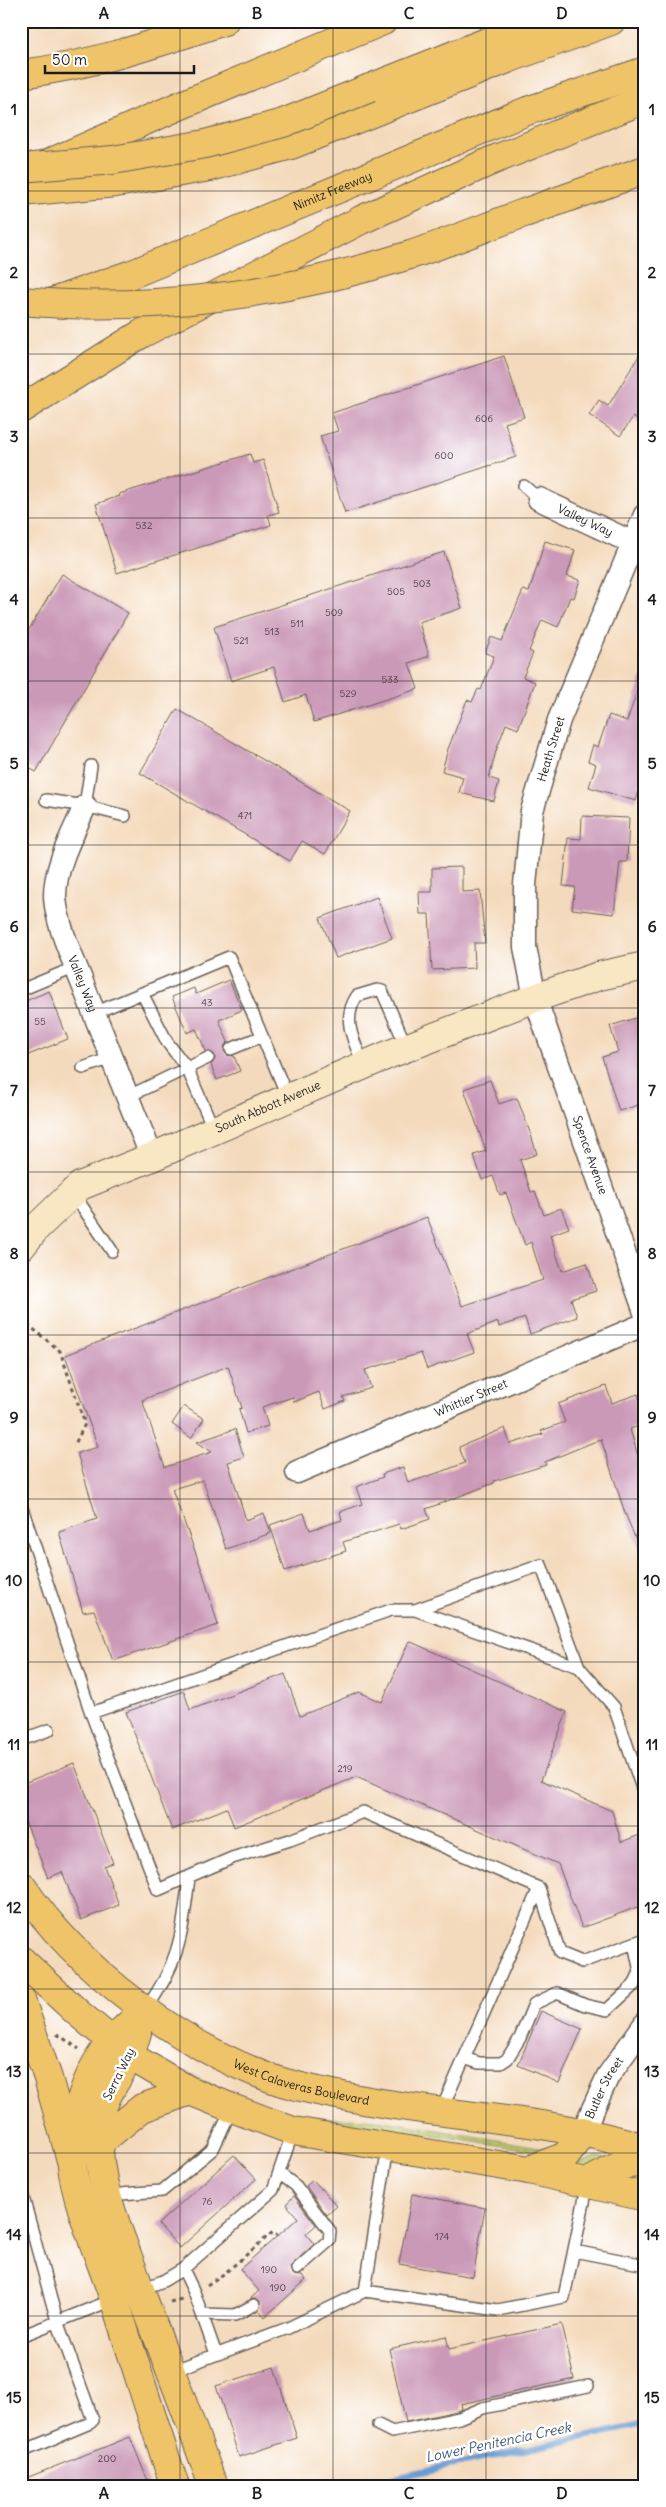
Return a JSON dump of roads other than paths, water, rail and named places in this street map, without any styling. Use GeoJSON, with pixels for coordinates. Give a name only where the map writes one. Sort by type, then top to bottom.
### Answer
{"type":"FeatureCollection","features":[{"type":"Feature","properties":{"kind":"main road"},"geometry":{"type":"LineString","coordinates":[[21,74],[68,68],[122,55],[224,21]]}},
{"type":"Feature","properties":{"kind":"main road"},"geometry":{"type":"LineString","coordinates":[[21,176],[179,106],[383,21]]}},
{"type":"Feature","properties":{"kind":"main road"},"geometry":{"type":"LineString","coordinates":[[21,192],[116,183],[210,167],[291,145],[374,100],[540,21]]}},
{"type":"Feature","properties":{"kind":"main road"},"geometry":{"type":"LineString","coordinates":[[21,168],[113,160],[204,144],[283,122],[374,100],[510,58],[610,21]]}},
{"type":"Feature","properties":{"kind":"main road","name":"Nimitz Freeway"},"geometry":{"type":"LineString","coordinates":[[21,313],[141,270],[527,111],[645,71]]}},
{"type":"Feature","properties":{"kind":"main road"},"geometry":{"type":"LineString","coordinates":[[21,409],[141,334],[360,220],[491,161],[645,98]]}},
{"type":"Feature","properties":{"kind":"main road"},"geometry":{"type":"LineString","coordinates":[[21,300],[118,304],[223,296],[317,279],[410,255],[645,170]]}},
{"type":"Feature","properties":{"kind":"main road","name":"West Calaveras Boulevard"},"geometry":{"type":"LineString","coordinates":[[21,1885],[58,1932],[86,1961],[145,2010],[207,2048],[282,2082],[349,2098],[583,2131],[645,2148]]}},
{"type":"Feature","properties":{"kind":"main road"},"geometry":{"type":"LineString","coordinates":[[21,1960],[120,2049],[190,2091],[292,2131],[529,2170],[588,2182],[645,2197]]}},
{"type":"Feature","properties":{"kind":"main road"},"geometry":{"type":"LineString","coordinates":[[21,2000],[48,2078],[72,2164]]}},
{"type":"Feature","properties":{"kind":"main road","name":"Serra Way"},"geometry":{"type":"LineString","coordinates":[[145,2010],[120,2049],[100,2117],[98,2144],[100,2170],[127,2294],[139,2383],[175,2486]]}},
{"type":"Feature","properties":{"kind":"main road","name":"Serra Way"},"geometry":{"type":"LineString","coordinates":[[120,2049],[97,2061],[82,2092],[78,2109],[72,2164],[84,2210],[127,2294],[156,2336],[172,2371],[214,2486]]}},
{"type":"Feature","properties":{"kind":"main road"},"geometry":{"type":"LineString","coordinates":[[98,2144],[142,2108],[190,2091]]}},
{"type":"Feature","properties":{"kind":"main road"},"geometry":{"type":"LineString","coordinates":[[529,2170],[566,2156],[583,2131]]}},
{"type":"Feature","properties":{"kind":"main road"},"geometry":{"type":"LineString","coordinates":[[588,2182],[621,2165],[645,2162]]}},
{"type":"Feature","properties":{"kind":"street","name":"Valley Way"},"geometry":{"type":"LineString","coordinates":[[532,492],[633,543]]}},
{"type":"Feature","properties":{"kind":"street","name":"Heath Street"},"geometry":{"type":"LineString","coordinates":[[535,998],[525,947],[525,884],[532,811],[559,720],[645,515]]}},
{"type":"Feature","properties":{"kind":"street","name":"Valley Way"},"geometry":{"type":"LineString","coordinates":[[85,806],[64,854],[55,897],[63,930],[76,967],[152,1157]]}},
{"type":"Feature","properties":{"kind":"street","name":"South Abbott Avenue"},"geometry":{"type":"LineString","coordinates":[[24,1239],[80,1186],[214,1131],[364,1065],[535,998],[599,976],[645,966]]}},
{"type":"Feature","properties":{"kind":"street","name":"Spence Avenue"},"geometry":{"type":"LineString","coordinates":[[535,998],[645,1312]]}},
{"type":"Feature","properties":{"kind":"street","name":"Whittier Street"},"geometry":{"type":"LineString","coordinates":[[297,1472],[645,1324]]}},
{"type":"Feature","properties":{"kind":"street","name":"Butler Street"},"geometry":{"type":"LineString","coordinates":[[583,2131],[608,2076],[645,2024]]}},
{"type":"Feature","properties":{"kind":"lane"},"geometry":{"type":"LineString","coordinates":[[85,806],[91,766]]}},
{"type":"Feature","properties":{"kind":"lane"},"geometry":{"type":"LineString","coordinates":[[46,800],[85,806],[126,816]]}},
{"type":"Feature","properties":{"kind":"lane"},"geometry":{"type":"LineString","coordinates":[[94,1012],[229,957],[288,1098]]}},
{"type":"Feature","properties":{"kind":"lane"},"geometry":{"type":"LineString","coordinates":[[21,990],[76,967]]}},
{"type":"Feature","properties":{"kind":"lane"},"geometry":{"type":"LineString","coordinates":[[364,1065],[348,1029],[352,1003],[357,996],[377,990],[382,991],[407,1048]]}},
{"type":"Feature","properties":{"kind":"lane"},"geometry":{"type":"LineString","coordinates":[[142,993],[166,1042],[187,1068],[214,1131]]}},
{"type":"Feature","properties":{"kind":"lane"},"geometry":{"type":"LineString","coordinates":[[231,1049],[262,1036]]}},
{"type":"Feature","properties":{"kind":"lane"},"geometry":{"type":"LineString","coordinates":[[83,1068],[111,1058]]}},
{"type":"Feature","properties":{"kind":"lane"},"geometry":{"type":"LineString","coordinates":[[127,1097],[208,1058]]}},
{"type":"Feature","properties":{"kind":"lane"},"geometry":{"type":"LineString","coordinates":[[73,1193],[112,1251]]}},
{"type":"Feature","properties":{"kind":"lane"},"geometry":{"type":"LineString","coordinates":[[21,1505],[91,1713],[158,1890],[232,1858],[290,1840],[363,1812],[539,1888],[560,1953],[582,1962],[640,1941],[640,1972],[634,1985],[607,2010],[585,2005],[557,1992],[534,2004],[520,2038],[501,2064],[479,2063],[464,2058]]}},
{"type":"Feature","properties":{"kind":"lane"},"geometry":{"type":"LineString","coordinates":[[415,1610],[541,1565],[580,1667],[614,1707],[645,1797]]}},
{"type":"Feature","properties":{"kind":"lane"},"geometry":{"type":"LineString","coordinates":[[91,1713],[391,1610],[415,1610],[580,1667]]}},
{"type":"Feature","properties":{"kind":"lane"},"geometry":{"type":"LineString","coordinates":[[21,1740],[49,1730]]}},
{"type":"Feature","properties":{"kind":"lane"},"geometry":{"type":"LineString","coordinates":[[145,2010],[168,1976],[173,1963],[182,1934],[189,1878]]}},
{"type":"Feature","properties":{"kind":"lane"},"geometry":{"type":"LineString","coordinates":[[440,2111],[539,1888]]}},
{"type":"Feature","properties":{"kind":"lane"},"geometry":{"type":"LineString","coordinates":[[106,2195],[162,2191],[213,2149],[232,2108]]}},
{"type":"Feature","properties":{"kind":"lane"},"geometry":{"type":"LineString","coordinates":[[21,2336],[183,2270],[273,2190],[292,2131]]}},
{"type":"Feature","properties":{"kind":"lane"},"geometry":{"type":"LineString","coordinates":[[364,2291],[388,2147]]}},
{"type":"Feature","properties":{"kind":"lane"},"geometry":{"type":"LineString","coordinates":[[279,2173],[296,2186],[330,2231],[329,2241],[297,2269]]}},
{"type":"Feature","properties":{"kind":"lane"},"geometry":{"type":"LineString","coordinates":[[172,2371],[288,2328],[364,2291],[498,2310],[564,2298],[588,2182]]}},
{"type":"Feature","properties":{"kind":"lane"},"geometry":{"type":"LineString","coordinates":[[21,2190],[57,2321],[93,2420],[90,2424],[21,2452]]}},
{"type":"Feature","properties":{"kind":"lane"},"geometry":{"type":"LineString","coordinates":[[574,2250],[645,2265]]}},
{"type":"Feature","properties":{"kind":"lane"},"geometry":{"type":"LineString","coordinates":[[183,2270],[194,2292],[216,2354]]}},
{"type":"Feature","properties":{"kind":"lane"},"geometry":{"type":"LineString","coordinates":[[202,2314],[236,2315],[254,2305]]}},
{"type":"Feature","properties":{"kind":"lane"},"geometry":{"type":"LineString","coordinates":[[378,2424],[392,2432],[459,2418],[484,2408],[588,2386]]}},
{"type":"Feature","properties":{"kind":"waterway","name":"Lower Penitencia Creek"},"geometry":{"type":"LineString","coordinates":[[357,2486],[645,2424]]}}]}
